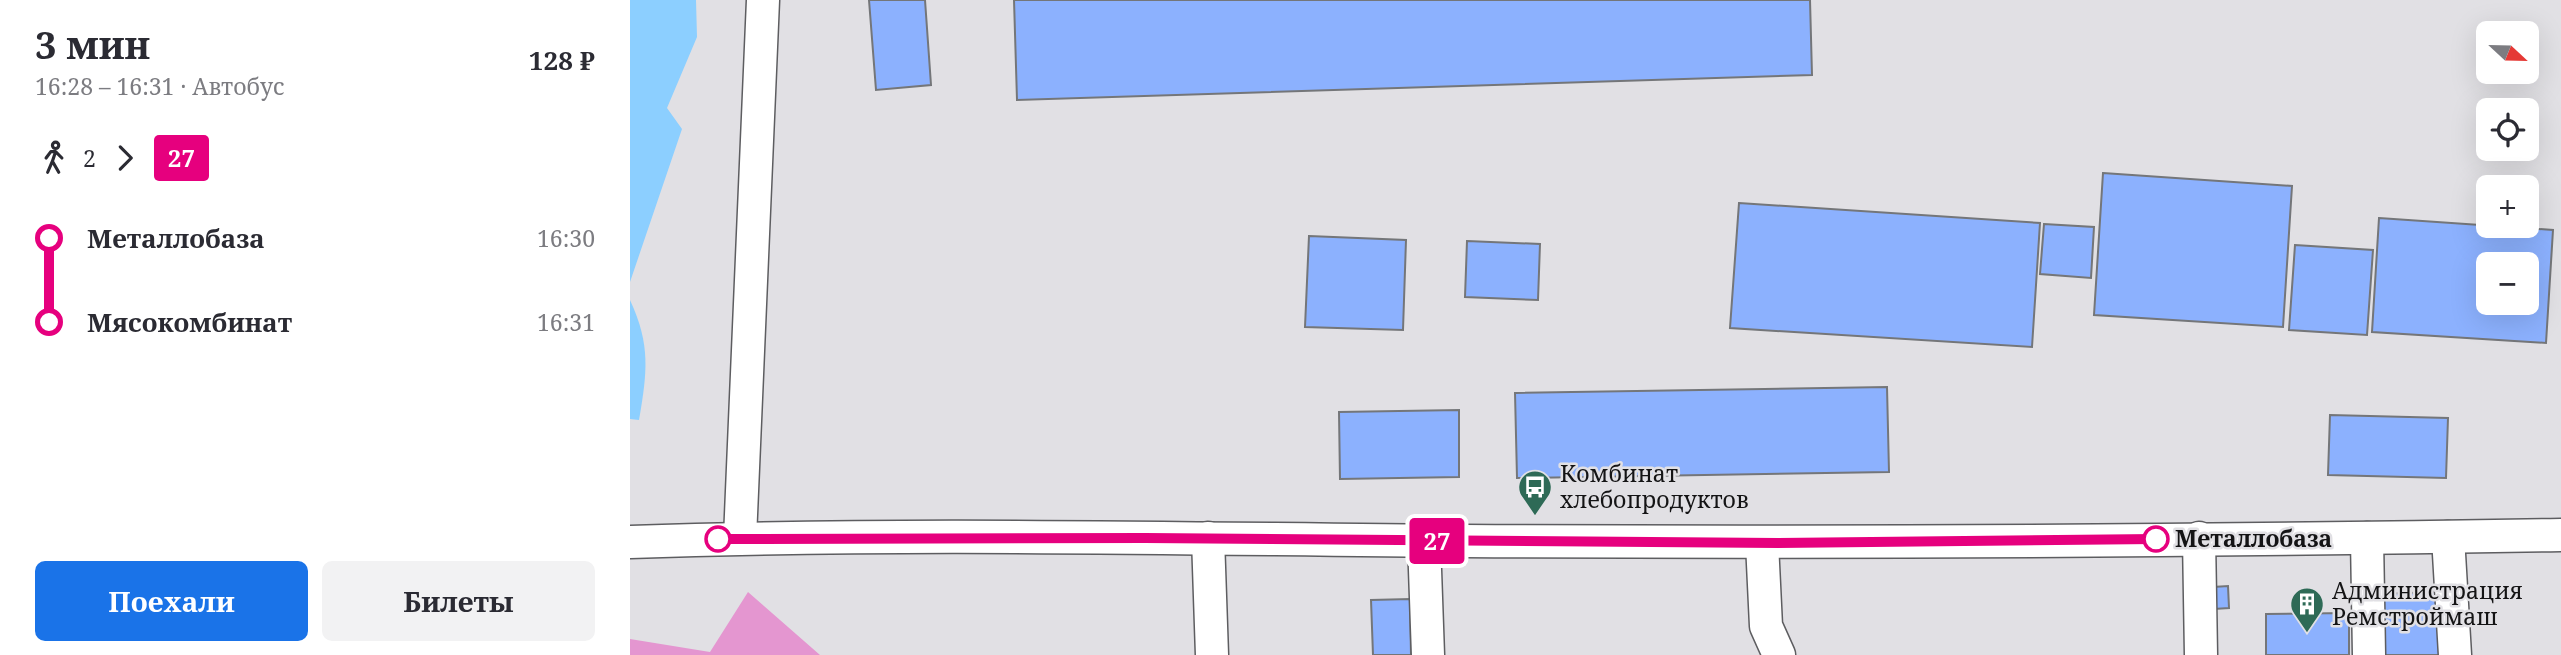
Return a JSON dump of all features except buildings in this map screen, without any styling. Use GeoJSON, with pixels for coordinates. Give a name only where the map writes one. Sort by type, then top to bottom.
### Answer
{"type":"FeatureCollection","features":[{"type":"Feature","properties":{"kind":"street"},"geometry":{"type":"LineString","coordinates":[[740,538],[763,0]]}},
{"type":"Feature","properties":{"kind":"street"},"geometry":{"type":"LineString","coordinates":[[630,542],[740,538],[1208,538],[1762,543],[2561,535]]}},
{"type":"Feature","properties":{"kind":"street"},"geometry":{"type":"LineString","coordinates":[[2448,537],[2455,655]]}},
{"type":"Feature","properties":{"kind":"street"},"geometry":{"type":"LineString","coordinates":[[1208,538],[1212,655]]}},
{"type":"Feature","properties":{"kind":"street"},"geometry":{"type":"LineString","coordinates":[[2199,538],[2201,655]]}},
{"type":"Feature","properties":{"kind":"street"},"geometry":{"type":"LineString","coordinates":[[2367,538],[2368,655]]}},
{"type":"Feature","properties":{"kind":"street"},"geometry":{"type":"LineString","coordinates":[[1424,541],[1429,655]]}},
{"type":"Feature","properties":{"kind":"street"},"geometry":{"type":"LineString","coordinates":[[1762,543],[1766,626],[1779,655]]}},
{"type":"Feature","properties":{"kind":"shaded area"},"geometry":{"type":"Polygon","coordinates":[[[748,592],[820,655],[630,655],[630,639],[710,652],[748,592]]]}},
{"type":"Feature","properties":{"kind":"water"},"geometry":{"type":"Polygon","coordinates":[[[630,0],[696,0],[697,37],[667,108],[682,129],[630,282],[630,0]]]}},
{"type":"Feature","properties":{"kind":"water"},"geometry":{"type":"Polygon","coordinates":[[[630,300],[644,345],[644,388],[639,420],[630,419],[630,300]]]}},
{"type":"Feature","properties":{"kind":"bus line","name":"27"},"geometry":{"type":"LineString","coordinates":[[718,539],[1145,538],[1778,543],[2156,539]]}},
{"type":"Feature","properties":{"kind":"place","name":"Комбинат хлебопродуктов"},"geometry":{"type":"Point","coordinates":[1535,517]}},
{"type":"Feature","properties":{"kind":"place","name":"Металлобаза"},"geometry":{"type":"Point","coordinates":[2156,539]}},
{"type":"Feature","properties":{"kind":"place","name":"Администрация Ремстроймаш"},"geometry":{"type":"Point","coordinates":[2307,634]}}]}
